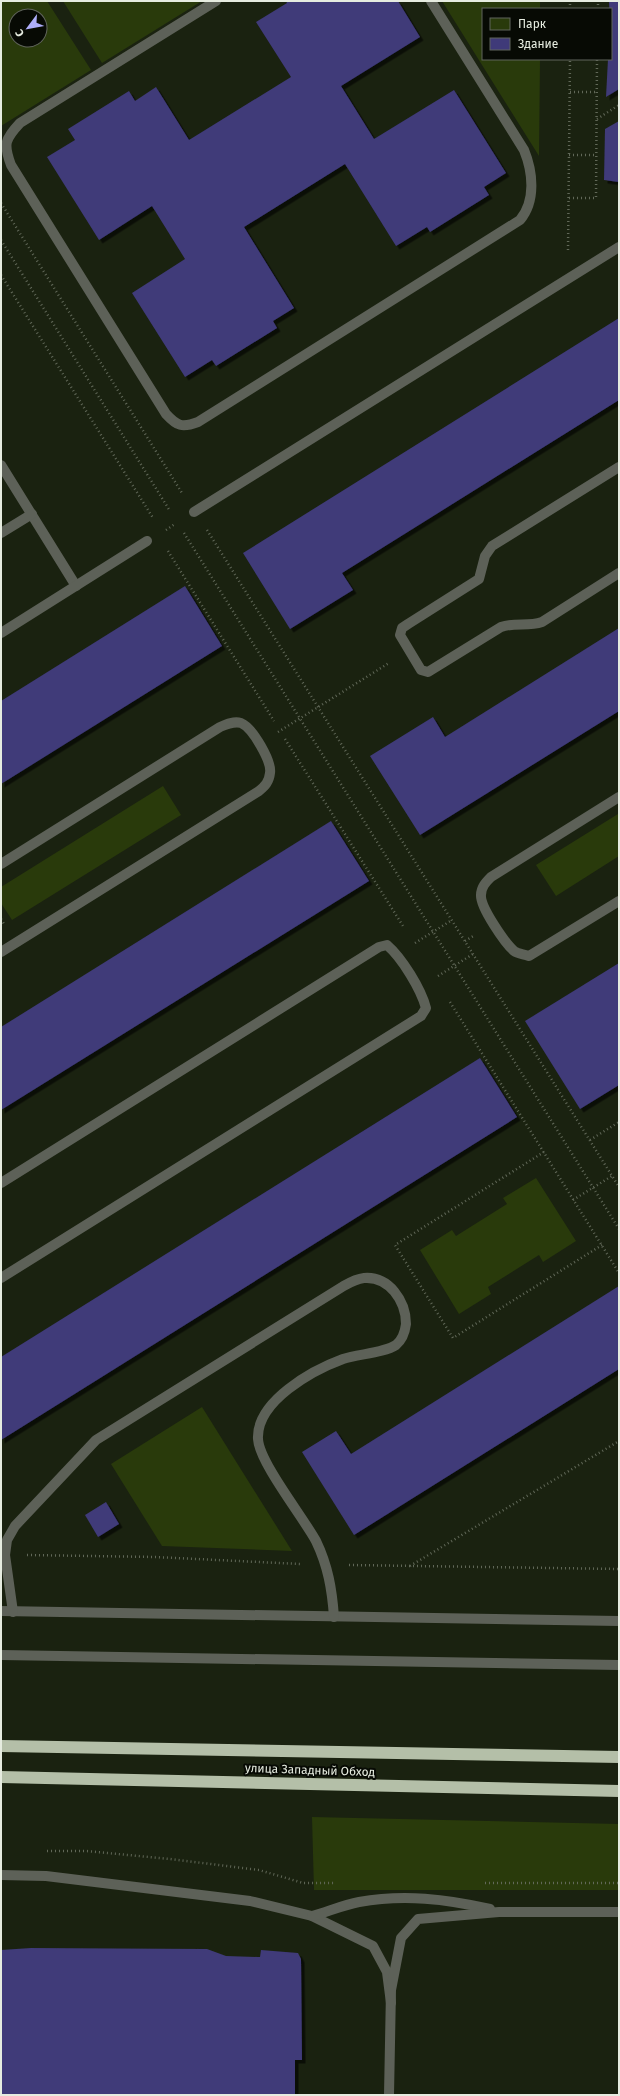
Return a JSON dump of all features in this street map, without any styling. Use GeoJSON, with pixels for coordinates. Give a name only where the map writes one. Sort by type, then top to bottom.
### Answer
{"type":"FeatureCollection","features":[{"type":"Feature","properties":{"kind":"highway","name":"улица Западный Обход"},"geometry":{"type":"LineString","coordinates":[[1,1746],[619,1757]]}},
{"type":"Feature","properties":{"kind":"highway","name":"улица Западный Обход"},"geometry":{"type":"LineString","coordinates":[[1,1778],[619,1791]]}},
{"type":"Feature","properties":{"kind":"lane"},"geometry":{"type":"LineString","coordinates":[[216,1],[20,123],[10,134],[5,149],[11,165],[166,414],[175,424],[186,426],[198,422],[520,220],[527,212],[530,200],[531,173],[524,150],[431,1]]}},
{"type":"Feature","properties":{"kind":"lane"},"geometry":{"type":"LineString","coordinates":[[194,512],[619,246]]}},
{"type":"Feature","properties":{"kind":"lane"},"geometry":{"type":"LineString","coordinates":[[1,465],[76,586]]}},
{"type":"Feature","properties":{"kind":"lane"},"geometry":{"type":"LineString","coordinates":[[619,467],[492,546],[487,550],[479,579],[402,628],[400,635],[408,651],[421,670],[428,672],[501,627],[509,624],[528,625],[542,622],[619,573]]}},
{"type":"Feature","properties":{"kind":"lane"},"geometry":{"type":"LineString","coordinates":[[1,533],[32,514]]}},
{"type":"Feature","properties":{"kind":"lane"},"geometry":{"type":"LineString","coordinates":[[1,633],[147,541]]}},
{"type":"Feature","properties":{"kind":"lane"},"geometry":{"type":"LineString","coordinates":[[1,864],[220,727],[232,723],[241,723],[250,730],[268,758],[271,772],[268,784],[259,791],[1,952]]}},
{"type":"Feature","properties":{"kind":"lane"},"geometry":{"type":"LineString","coordinates":[[619,797],[491,877],[484,884],[480,896],[485,908],[506,943],[516,952],[529,956],[619,900]]}},
{"type":"Feature","properties":{"kind":"lane"},"geometry":{"type":"LineString","coordinates":[[1,1183],[378,947],[387,945],[394,951],[423,997],[426,1008],[421,1016],[1,1278]]}},
{"type":"Feature","properties":{"kind":"lane"},"geometry":{"type":"LineString","coordinates":[[13,1612],[5,1555],[7,1540],[15,1526],[96,1440],[342,1287],[354,1280],[365,1278],[377,1280],[388,1286],[403,1304],[405,1328],[401,1339],[394,1346],[344,1359],[320,1369],[298,1382],[267,1410],[259,1424],[258,1432],[258,1440],[264,1458],[315,1541],[326,1565],[332,1592],[334,1617]]}},
{"type":"Feature","properties":{"kind":"lane"},"geometry":{"type":"LineString","coordinates":[[1,1612],[619,1622]]}},
{"type":"Feature","properties":{"kind":"lane"},"geometry":{"type":"LineString","coordinates":[[1,1655],[619,1665]]}},
{"type":"Feature","properties":{"kind":"lane"},"geometry":{"type":"LineString","coordinates":[[1,1875],[46,1876],[250,1901],[312,1916],[373,1946],[387,1972],[391,2003]]}},
{"type":"Feature","properties":{"kind":"lane"},"geometry":{"type":"LineString","coordinates":[[312,1916],[359,1902],[410,1897],[453,1900],[499,1912]]}},
{"type":"Feature","properties":{"kind":"lane"},"geometry":{"type":"LineString","coordinates":[[389,2095],[391,1990],[401,1938],[418,1920],[499,1912],[619,1912]]}},
{"type":"Feature","properties":{"kind":"path"},"geometry":{"type":"LineString","coordinates":[[568,278],[570,60]]}},
{"type":"Feature","properties":{"kind":"path"},"geometry":{"type":"LineString","coordinates":[[569,198],[596,198],[597,60]]}},
{"type":"Feature","properties":{"kind":"path"},"geometry":{"type":"LineString","coordinates":[[570,92],[597,92]]}},
{"type":"Feature","properties":{"kind":"path"},"geometry":{"type":"LineString","coordinates":[[597,119],[619,105]]}},
{"type":"Feature","properties":{"kind":"path"},"geometry":{"type":"LineString","coordinates":[[569,155],[596,155]]}},
{"type":"Feature","properties":{"kind":"path"},"geometry":{"type":"LineString","coordinates":[[1,203],[194,512],[218,545],[619,1187]]}},
{"type":"Feature","properties":{"kind":"path"},"geometry":{"type":"LineString","coordinates":[[1,240],[619,1229]]}},
{"type":"Feature","properties":{"kind":"path"},"geometry":{"type":"LineString","coordinates":[[1,275],[162,532]]}},
{"type":"Feature","properties":{"kind":"path"},"geometry":{"type":"LineString","coordinates":[[147,541],[194,512]]}},
{"type":"Feature","properties":{"kind":"path"},"geometry":{"type":"LineString","coordinates":[[158,535],[405,931]]}},
{"type":"Feature","properties":{"kind":"path"},"geometry":{"type":"LineString","coordinates":[[259,744],[408,651]]}},
{"type":"Feature","properties":{"kind":"path"},"geometry":{"type":"LineString","coordinates":[[414,944],[452,920]]}},
{"type":"Feature","properties":{"kind":"path"},"geometry":{"type":"LineString","coordinates":[[409,937],[417,949]]}},
{"type":"Feature","properties":{"kind":"path"},"geometry":{"type":"LineString","coordinates":[[435,978],[473,954]]}},
{"type":"Feature","properties":{"kind":"path"},"geometry":{"type":"LineString","coordinates":[[447,998],[619,1273]]}},
{"type":"Feature","properties":{"kind":"path"},"geometry":{"type":"LineString","coordinates":[[590,1140],[619,1122]]}},
{"type":"Feature","properties":{"kind":"path"},"geometry":{"type":"LineString","coordinates":[[544,1152],[395,1245],[453,1338],[602,1245]]}},
{"type":"Feature","properties":{"kind":"path"},"geometry":{"type":"LineString","coordinates":[[573,1200],[612,1176]]}},
{"type":"Feature","properties":{"kind":"path"},"geometry":{"type":"LineString","coordinates":[[410,1566],[619,1441]]}},
{"type":"Feature","properties":{"kind":"path"},"geometry":{"type":"LineString","coordinates":[[39,1851],[86,1851],[170,1859],[258,1870],[303,1883],[343,1883]]}},
{"type":"Feature","properties":{"kind":"path"},"geometry":{"type":"LineString","coordinates":[[477,1883],[619,1883]]}},
{"type":"Feature","properties":{"kind":"green space"},"geometry":{"type":"Polygon","coordinates":[[[1,1],[47,1],[91,70],[1,126],[1,1]]]}},
{"type":"Feature","properties":{"kind":"green space"},"geometry":{"type":"Polygon","coordinates":[[[63,1],[202,1],[102,63],[63,1]]]}},
{"type":"Feature","properties":{"kind":"green space"},"geometry":{"type":"Polygon","coordinates":[[[442,1],[540,1],[540,8],[482,8],[482,60],[540,60],[539,156],[442,1]]]}},
{"type":"Feature","properties":{"kind":"green space"},"geometry":{"type":"Polygon","coordinates":[[[163,786],[181,815],[12,920],[1,903],[1,887],[163,786]]]}},
{"type":"Feature","properties":{"kind":"green space"},"geometry":{"type":"Polygon","coordinates":[[[618,814],[619,856],[556,896],[536,865],[618,814]]]}},
{"type":"Feature","properties":{"kind":"green space"},"geometry":{"type":"Polygon","coordinates":[[[536,1178],[576,1241],[543,1262],[539,1255],[488,1287],[491,1294],[459,1314],[420,1250],[452,1230],[456,1236],[507,1204],[503,1198],[536,1178]]]}},
{"type":"Feature","properties":{"kind":"green space"},"geometry":{"type":"Polygon","coordinates":[[[202,1407],[292,1551],[162,1546],[111,1464],[202,1407]]]}},
{"type":"Feature","properties":{"kind":"green space"},"geometry":{"type":"Polygon","coordinates":[[[312,1817],[619,1824],[619,1890],[314,1890],[312,1817]]]}},
{"type":"Feature","properties":{"kind":"building"},"geometry":{"type":"Polygon","coordinates":[[[286,1],[398,1],[420,37],[341,86],[374,139],[454,90],[506,173],[484,187],[489,195],[430,232],[427,227],[396,246],[345,164],[244,227],[294,308],[273,321],[277,328],[216,366],[212,360],[185,377],[132,293],[185,259],[152,206],[99,240],[47,157],[75,140],[68,129],[129,91],[135,101],[156,87],[189,140],[291,77],[256,22],[287,3],[286,1]]]}},
{"type":"Feature","properties":{"kind":"building"},"geometry":{"type":"Polygon","coordinates":[[[609,1],[619,1],[619,89],[606,97],[608,60],[612,60],[612,8],[609,8],[609,1]]]}},
{"type":"Feature","properties":{"kind":"building"},"geometry":{"type":"Polygon","coordinates":[[[619,121],[619,182],[604,180],[605,129],[619,121]]]}},
{"type":"Feature","properties":{"kind":"building"},"geometry":{"type":"Polygon","coordinates":[[[619,318],[619,400],[342,573],[353,590],[290,629],[243,553],[619,318]]]}},
{"type":"Feature","properties":{"kind":"building"},"geometry":{"type":"Polygon","coordinates":[[[185,586],[222,646],[1,784],[1,701],[185,586]]]}},
{"type":"Feature","properties":{"kind":"building"},"geometry":{"type":"Polygon","coordinates":[[[619,628],[619,711],[420,835],[370,756],[433,717],[445,737],[619,628]]]}},
{"type":"Feature","properties":{"kind":"building"},"geometry":{"type":"Polygon","coordinates":[[[331,821],[369,881],[1,1110],[1,1027],[331,821]]]}},
{"type":"Feature","properties":{"kind":"building"},"geometry":{"type":"Polygon","coordinates":[[[619,963],[619,1085],[580,1109],[525,1021],[619,963]]]}},
{"type":"Feature","properties":{"kind":"building"},"geometry":{"type":"Polygon","coordinates":[[[480,1058],[517,1117],[1,1440],[1,1357],[480,1058]]]}},
{"type":"Feature","properties":{"kind":"building"},"geometry":{"type":"Polygon","coordinates":[[[619,1286],[619,1369],[354,1535],[302,1452],[336,1431],[351,1454],[619,1286]]]}},
{"type":"Feature","properties":{"kind":"building"},"geometry":{"type":"Polygon","coordinates":[[[106,1502],[119,1524],[98,1537],[85,1515],[106,1502]]]}},
{"type":"Feature","properties":{"kind":"building"},"geometry":{"type":"Polygon","coordinates":[[[31,1948],[207,1949],[226,1956],[260,1957],[261,1950],[298,1953],[301,1959],[302,2060],[295,2060],[295,2095],[2,2095],[1,1950],[31,1948]]]}}]}
